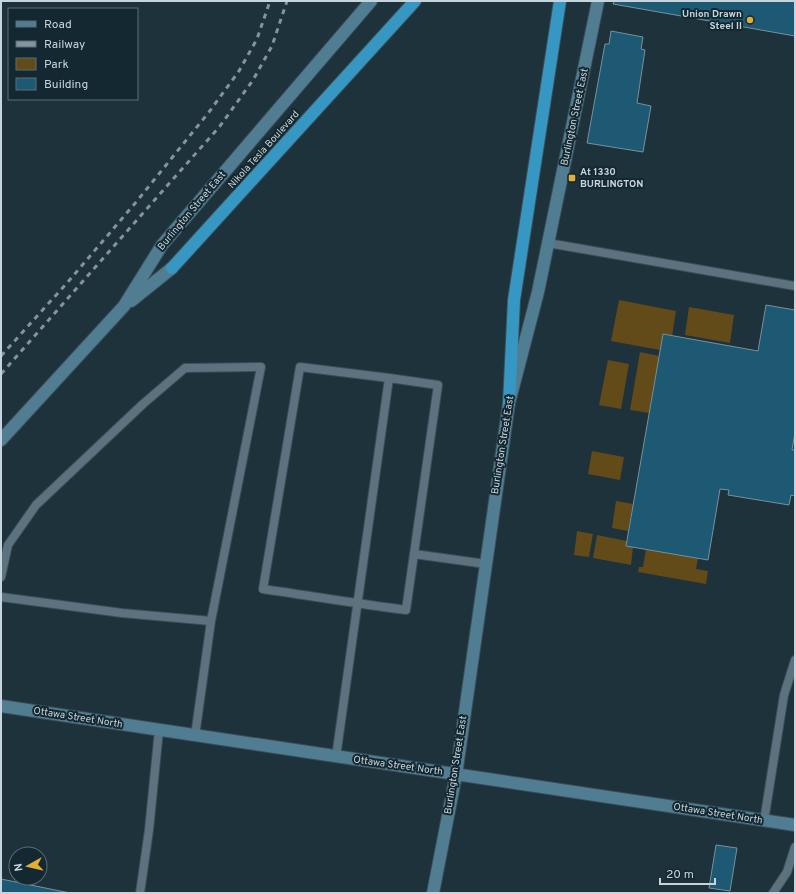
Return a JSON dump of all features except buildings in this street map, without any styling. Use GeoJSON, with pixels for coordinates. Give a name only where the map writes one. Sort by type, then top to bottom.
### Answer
{"type":"FeatureCollection","features":[{"type":"Feature","properties":{"kind":"highway","name":"Nikola Tesla Boulevard"},"geometry":{"type":"LineString","coordinates":[[172,268],[415,1]]}},
{"type":"Feature","properties":{"kind":"highway"},"geometry":{"type":"LineString","coordinates":[[509,403],[514,300],[560,1]]}},
{"type":"Feature","properties":{"kind":"main road","name":"Burlington Street East"},"geometry":{"type":"LineString","coordinates":[[1,440],[124,306],[162,244],[371,1]]}},
{"type":"Feature","properties":{"kind":"main road","name":"Burlington Street East"},"geometry":{"type":"LineString","coordinates":[[433,893],[456,774],[509,403],[538,292],[598,1]]}},
{"type":"Feature","properties":{"kind":"main road","name":"Nikola Tesla Boulevard"},"geometry":{"type":"LineString","coordinates":[[124,306],[172,268]]}},
{"type":"Feature","properties":{"kind":"main road","name":"Ottawa Street North"},"geometry":{"type":"LineString","coordinates":[[1,706],[795,825]]}},
{"type":"Feature","properties":{"kind":"lane"},"geometry":{"type":"LineString","coordinates":[[548,243],[795,286]]}},
{"type":"Feature","properties":{"kind":"lane"},"geometry":{"type":"LineString","coordinates":[[300,366],[389,378],[438,385],[406,610],[263,589],[300,366]]}},
{"type":"Feature","properties":{"kind":"lane"},"geometry":{"type":"LineString","coordinates":[[1,577],[8,545],[36,505],[143,404],[185,368],[261,367],[211,621],[196,736]]}},
{"type":"Feature","properties":{"kind":"lane"},"geometry":{"type":"LineString","coordinates":[[336,757],[389,378]]}},
{"type":"Feature","properties":{"kind":"lane"},"geometry":{"type":"LineString","coordinates":[[414,554],[486,564]]}},
{"type":"Feature","properties":{"kind":"lane"},"geometry":{"type":"LineString","coordinates":[[1,596],[122,613],[211,621]]}},
{"type":"Feature","properties":{"kind":"lane"},"geometry":{"type":"LineString","coordinates":[[764,821],[784,695],[795,660]]}},
{"type":"Feature","properties":{"kind":"lane"},"geometry":{"type":"LineString","coordinates":[[140,893],[149,830],[159,730]]}},
{"type":"Feature","properties":{"kind":"lane"},"geometry":{"type":"LineString","coordinates":[[773,893],[787,872],[795,847]]}},
{"type":"Feature","properties":{"kind":"green space"},"geometry":{"type":"Polygon","coordinates":[[[619,300],[676,311],[672,336],[663,335],[660,350],[611,341],[619,300]]]}},
{"type":"Feature","properties":{"kind":"green space"},"geometry":{"type":"Polygon","coordinates":[[[689,307],[734,315],[730,343],[685,335],[689,307]]]}},
{"type":"Feature","properties":{"kind":"green space"},"geometry":{"type":"Polygon","coordinates":[[[640,352],[659,356],[649,413],[630,410],[640,352]]]}},
{"type":"Feature","properties":{"kind":"green space"},"geometry":{"type":"Polygon","coordinates":[[[608,360],[629,364],[621,409],[599,405],[608,360]]]}},
{"type":"Feature","properties":{"kind":"green space"},"geometry":{"type":"Polygon","coordinates":[[[592,451],[624,457],[620,480],[588,474],[592,451]]]}},
{"type":"Feature","properties":{"kind":"green space"},"geometry":{"type":"Polygon","coordinates":[[[616,501],[633,504],[628,531],[612,528],[616,501]]]}},
{"type":"Feature","properties":{"kind":"green space"},"geometry":{"type":"Polygon","coordinates":[[[577,531],[593,534],[589,557],[574,555],[577,531]]]}},
{"type":"Feature","properties":{"kind":"green space"},"geometry":{"type":"Polygon","coordinates":[[[597,535],[627,541],[626,546],[633,547],[631,565],[593,558],[597,535]]]}},
{"type":"Feature","properties":{"kind":"green space"},"geometry":{"type":"Polygon","coordinates":[[[646,549],[698,558],[696,569],[708,571],[706,584],[638,572],[639,567],[643,567],[646,549]]]}},
{"type":"Feature","properties":{"kind":"railway"},"geometry":{"type":"LineString","coordinates":[[1,356],[67,283],[137,201],[209,112],[239,71],[257,39],[270,1]]}},
{"type":"Feature","properties":{"kind":"railway"},"geometry":{"type":"LineString","coordinates":[[1,374],[220,126],[253,80],[272,46],[287,1]]}},
{"type":"Feature","properties":{"kind":"place","name":"Union Drawn Steel II"},"geometry":{"type":"Point","coordinates":[750,20]}},
{"type":"Feature","properties":{"kind":"place","name":"At 1330 BURLINGTON"},"geometry":{"type":"Point","coordinates":[572,178]}}]}
